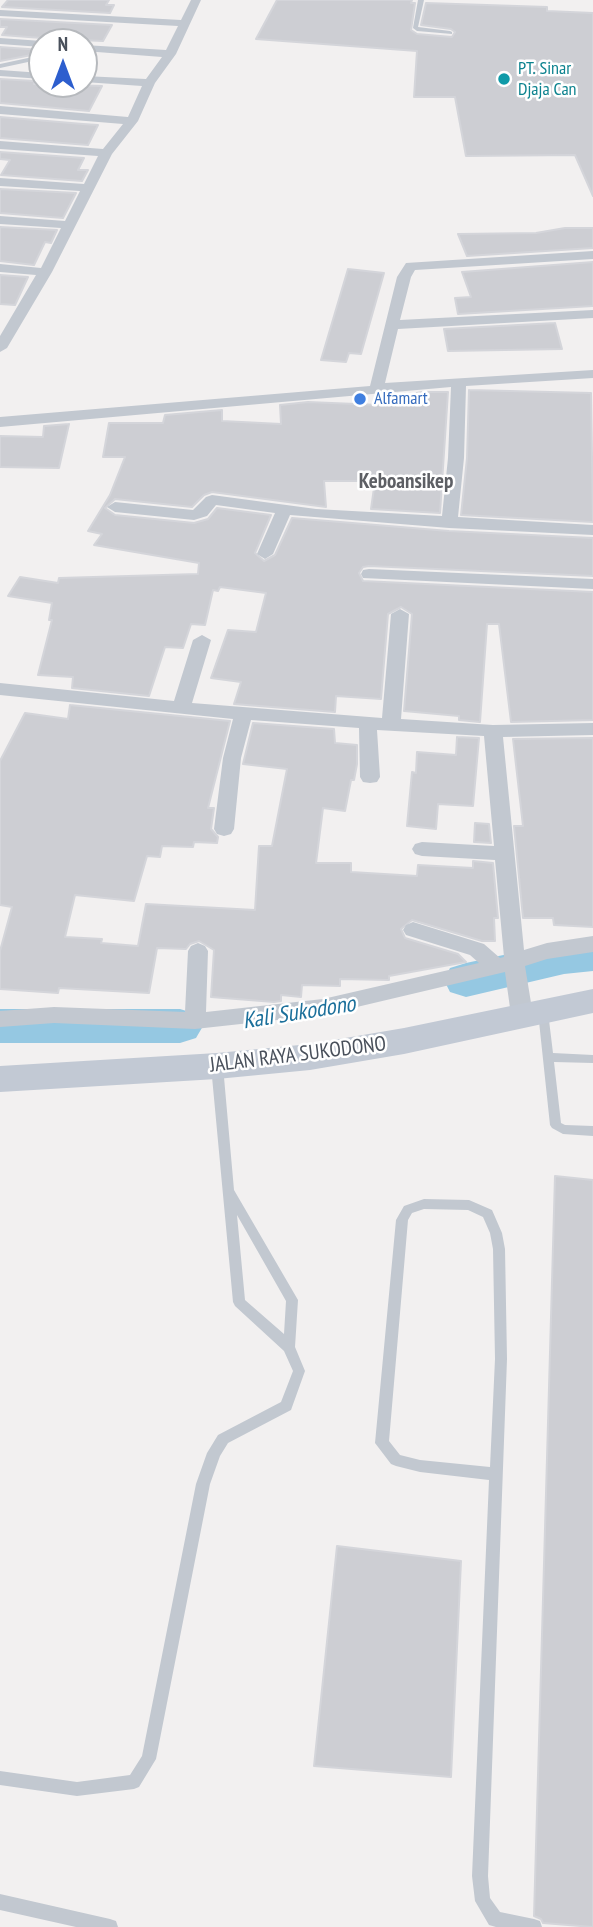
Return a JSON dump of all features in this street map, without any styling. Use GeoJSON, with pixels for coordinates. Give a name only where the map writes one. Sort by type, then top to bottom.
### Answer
{"type":"FeatureCollection","features":[{"type":"Feature","properties":{"kind":"main road","name":"JALAN RAYA SUKODONO"},"geometry":{"type":"LineString","coordinates":[[0,1079],[217,1066],[310,1056],[404,1041],[529,1009],[593,1001]]}},
{"type":"Feature","properties":{"kind":"street"},"geometry":{"type":"LineString","coordinates":[[0,348],[5,329],[45,272],[106,153],[132,121],[149,83],[170,54],[196,0]]}},
{"type":"Feature","properties":{"kind":"street"},"geometry":{"type":"LineString","coordinates":[[0,13],[185,23]]}},
{"type":"Feature","properties":{"kind":"street"},"geometry":{"type":"LineString","coordinates":[[0,41],[28,43]]}},
{"type":"Feature","properties":{"kind":"street"},"geometry":{"type":"LineString","coordinates":[[98,49],[170,54]]}},
{"type":"Feature","properties":{"kind":"street"},"geometry":{"type":"LineString","coordinates":[[0,73],[28,75]]}},
{"type":"Feature","properties":{"kind":"street"},"geometry":{"type":"LineString","coordinates":[[98,80],[149,83]]}},
{"type":"Feature","properties":{"kind":"street"},"geometry":{"type":"LineString","coordinates":[[0,110],[132,121]]}},
{"type":"Feature","properties":{"kind":"street"},"geometry":{"type":"LineString","coordinates":[[0,145],[106,153]]}},
{"type":"Feature","properties":{"kind":"street"},"geometry":{"type":"LineString","coordinates":[[0,182],[88,188]]}},
{"type":"Feature","properties":{"kind":"street"},"geometry":{"type":"LineString","coordinates":[[0,220],[68,225]]}},
{"type":"Feature","properties":{"kind":"street"},"geometry":{"type":"LineString","coordinates":[[376,387],[406,270],[411,266],[593,256]]}},
{"type":"Feature","properties":{"kind":"street"},"geometry":{"type":"LineString","coordinates":[[0,268],[45,272]]}},
{"type":"Feature","properties":{"kind":"street"},"geometry":{"type":"LineString","coordinates":[[393,325],[593,314]]}},
{"type":"Feature","properties":{"kind":"street"},"geometry":{"type":"LineString","coordinates":[[0,422],[376,387],[593,374]]}},
{"type":"Feature","properties":{"kind":"street"},"geometry":{"type":"LineString","coordinates":[[0,409],[353,382],[376,387]]}},
{"type":"Feature","properties":{"kind":"street"},"geometry":{"type":"LineString","coordinates":[[449,523],[456,458],[459,384]]}},
{"type":"Feature","properties":{"kind":"street"},"geometry":{"type":"LineString","coordinates":[[115,507],[194,515],[201,513],[207,502],[212,500],[284,511],[593,530]]}},
{"type":"Feature","properties":{"kind":"street"},"geometry":{"type":"LineString","coordinates":[[265,554],[284,511]]}},
{"type":"Feature","properties":{"kind":"street"},"geometry":{"type":"LineString","coordinates":[[369,574],[593,584]]}},
{"type":"Feature","properties":{"kind":"street"},"geometry":{"type":"LineString","coordinates":[[391,724],[400,614]]}},
{"type":"Feature","properties":{"kind":"street"},"geometry":{"type":"LineString","coordinates":[[182,706],[202,640]]}},
{"type":"Feature","properties":{"kind":"street"},"geometry":{"type":"LineString","coordinates":[[0,689],[244,714],[368,723],[493,731],[593,729]]}},
{"type":"Feature","properties":{"kind":"street"},"geometry":{"type":"LineString","coordinates":[[224,830],[232,758],[244,714]]}},
{"type":"Feature","properties":{"kind":"street"},"geometry":{"type":"LineString","coordinates":[[368,723],[370,777]]}},
{"type":"Feature","properties":{"kind":"street"},"geometry":{"type":"LineString","coordinates":[[493,731],[506,854],[509,964],[529,1009]]}},
{"type":"Feature","properties":{"kind":"street"},"geometry":{"type":"LineString","coordinates":[[422,849],[506,854]]}},
{"type":"Feature","properties":{"kind":"street"},"geometry":{"type":"LineString","coordinates":[[413,930],[477,949],[509,964]]}},
{"type":"Feature","properties":{"kind":"street"},"geometry":{"type":"LineString","coordinates":[[0,1019],[54,1015],[195,1021],[323,1007],[593,944]]}},
{"type":"Feature","properties":{"kind":"street"},"geometry":{"type":"LineString","coordinates":[[195,1021],[198,951]]}},
{"type":"Feature","properties":{"kind":"lane"},"geometry":{"type":"LineString","coordinates":[[421,0],[415,27],[450,33]]}},
{"type":"Feature","properties":{"kind":"lane"},"geometry":{"type":"LineString","coordinates":[[0,66],[28,60]]}},
{"type":"Feature","properties":{"kind":"lane"},"geometry":{"type":"LineString","coordinates":[[529,1009],[548,1057],[556,1125],[563,1129],[593,1131]]}},
{"type":"Feature","properties":{"kind":"lane"},"geometry":{"type":"LineString","coordinates":[[548,1057],[593,1059]]}},
{"type":"Feature","properties":{"kind":"lane"},"geometry":{"type":"LineString","coordinates":[[0,1778],[77,1789],[134,1782],[149,1759],[203,1484],[214,1452],[223,1439],[286,1406],[299,1371],[289,1348],[239,1302],[217,1066]]}},
{"type":"Feature","properties":{"kind":"lane"},"geometry":{"type":"LineString","coordinates":[[229,1192],[292,1300],[289,1348]]}},
{"type":"Feature","properties":{"kind":"lane"},"geometry":{"type":"LineString","coordinates":[[496,1474],[420,1466],[396,1460],[382,1443],[402,1220],[408,1209],[424,1204],[469,1205],[488,1214],[496,1233],[501,1281],[501,1346],[496,1474],[480,1876],[483,1901],[495,1919],[534,1927]]}},
{"type":"Feature","properties":{"kind":"lane"},"geometry":{"type":"LineString","coordinates":[[0,1902],[110,1927]]}},
{"type":"Feature","properties":{"kind":"building"},"geometry":{"type":"Polygon","coordinates":[[[8,0],[109,0],[106,5],[114,5],[110,13],[2,7],[8,0]]]}},
{"type":"Feature","properties":{"kind":"building"},"geometry":{"type":"Polygon","coordinates":[[[277,0],[412,0],[411,3],[415,3],[411,30],[417,34],[452,37],[455,32],[451,29],[421,25],[426,3],[547,7],[547,11],[593,13],[593,196],[575,155],[466,156],[455,97],[414,97],[417,51],[256,39],[277,0]]]}},
{"type":"Feature","properties":{"kind":"building"},"geometry":{"type":"Polygon","coordinates":[[[0,19],[112,25],[103,41],[98,41],[98,28],[28,28],[28,37],[2,35],[7,27],[0,27],[0,19]]]}},
{"type":"Feature","properties":{"kind":"building"},"geometry":{"type":"Polygon","coordinates":[[[0,47],[28,49],[28,56],[0,61],[0,47]]]}},
{"type":"Feature","properties":{"kind":"building"},"geometry":{"type":"Polygon","coordinates":[[[0,79],[28,81],[28,98],[96,98],[89,111],[0,103],[0,79]]]}},
{"type":"Feature","properties":{"kind":"building"},"geometry":{"type":"Polygon","coordinates":[[[0,117],[98,125],[88,145],[0,138],[0,117]]]}},
{"type":"Feature","properties":{"kind":"building"},"geometry":{"type":"Polygon","coordinates":[[[0,152],[84,158],[78,170],[88,170],[82,181],[1,175],[10,160],[0,159],[0,152]]]}},
{"type":"Feature","properties":{"kind":"building"},"geometry":{"type":"Polygon","coordinates":[[[0,189],[76,193],[63,218],[0,213],[0,189]]]}},
{"type":"Feature","properties":{"kind":"building"},"geometry":{"type":"Polygon","coordinates":[[[0,227],[57,230],[51,243],[45,242],[34,265],[0,261],[0,227]]]}},
{"type":"Feature","properties":{"kind":"building"},"geometry":{"type":"Polygon","coordinates":[[[565,228],[593,228],[593,248],[467,256],[458,234],[536,233],[565,228]]]}},
{"type":"Feature","properties":{"kind":"building"},"geometry":{"type":"Polygon","coordinates":[[[593,262],[593,306],[458,314],[455,298],[471,297],[462,272],[593,262]]]}},
{"type":"Feature","properties":{"kind":"building"},"geometry":{"type":"Polygon","coordinates":[[[348,269],[384,273],[361,354],[349,353],[346,362],[321,360],[348,269]]]}},
{"type":"Feature","properties":{"kind":"building"},"geometry":{"type":"Polygon","coordinates":[[[0,275],[28,277],[15,305],[0,304],[0,275]]]}},
{"type":"Feature","properties":{"kind":"building"},"geometry":{"type":"Polygon","coordinates":[[[555,323],[562,349],[448,351],[444,329],[555,323]]]}},
{"type":"Feature","properties":{"kind":"building"},"geometry":{"type":"Polygon","coordinates":[[[469,390],[591,393],[593,522],[461,515],[467,458],[469,390]]]}},
{"type":"Feature","properties":{"kind":"building"},"geometry":{"type":"Polygon","coordinates":[[[448,392],[440,513],[371,509],[375,481],[324,481],[326,507],[212,492],[204,495],[192,507],[115,499],[105,508],[115,515],[194,523],[208,519],[217,508],[271,515],[255,553],[264,561],[275,555],[292,518],[449,531],[593,538],[593,576],[369,566],[363,567],[359,573],[363,581],[593,592],[593,720],[511,722],[499,624],[487,624],[480,722],[459,720],[459,716],[404,711],[412,614],[401,607],[388,614],[381,699],[336,696],[335,712],[234,704],[241,682],[211,678],[228,630],[256,632],[266,593],[220,587],[218,591],[213,590],[205,625],[191,624],[183,648],[165,647],[149,696],[72,688],[73,677],[38,675],[52,620],[49,620],[52,603],[8,596],[20,577],[58,583],[59,578],[198,574],[199,563],[94,545],[102,534],[88,531],[110,495],[125,457],[103,457],[109,423],[163,423],[165,415],[222,410],[222,421],[281,424],[280,405],[308,402],[380,405],[380,396],[417,397],[417,393],[448,392]]]}},
{"type":"Feature","properties":{"kind":"building"},"geometry":{"type":"Polygon","coordinates":[[[69,424],[59,468],[0,467],[0,436],[43,437],[44,426],[69,424]]]}},
{"type":"Feature","properties":{"kind":"building"},"geometry":{"type":"Polygon","coordinates":[[[70,705],[230,721],[208,808],[214,808],[211,829],[218,837],[217,843],[194,842],[193,847],[162,846],[160,857],[147,856],[134,901],[75,895],[65,937],[102,939],[101,943],[138,946],[146,904],[255,910],[259,846],[272,846],[287,769],[243,764],[253,723],[334,729],[335,743],[357,745],[357,764],[345,811],[323,808],[316,863],[351,863],[351,872],[417,876],[418,865],[473,868],[473,861],[493,863],[498,918],[494,918],[495,941],[482,941],[412,920],[401,929],[405,938],[458,954],[466,962],[389,976],[389,980],[340,979],[340,986],[302,985],[301,997],[281,995],[281,1001],[274,1002],[211,997],[214,950],[199,941],[190,944],[186,949],[157,948],[149,993],[59,988],[58,993],[0,989],[0,951],[12,907],[0,905],[0,761],[25,713],[68,719],[70,705]]]}},
{"type":"Feature","properties":{"kind":"building"},"geometry":{"type":"Polygon","coordinates":[[[457,737],[479,738],[473,806],[438,804],[436,829],[407,826],[412,772],[416,773],[417,752],[456,755],[457,737]]]}},
{"type":"Feature","properties":{"kind":"building"},"geometry":{"type":"Polygon","coordinates":[[[593,738],[593,927],[554,925],[553,918],[523,918],[514,826],[523,826],[513,739],[593,738]]]}},
{"type":"Feature","properties":{"kind":"building"},"geometry":{"type":"Polygon","coordinates":[[[475,823],[489,824],[491,843],[474,842],[475,823]]]}},
{"type":"Feature","properties":{"kind":"building"},"geometry":{"type":"Polygon","coordinates":[[[555,1176],[593,1180],[593,1927],[543,1923],[534,1916],[555,1176]]]}},
{"type":"Feature","properties":{"kind":"building"},"geometry":{"type":"Polygon","coordinates":[[[337,1546],[461,1561],[451,1777],[314,1766],[337,1546]]]}},
{"type":"Feature","properties":{"kind":"waterway","name":"Kali Sukodono"},"geometry":{"type":"LineString","coordinates":[[466,980],[564,958],[593,955]]}},
{"type":"Feature","properties":{"kind":"waterway","name":"Kali Sukodono"},"geometry":{"type":"LineString","coordinates":[[0,1026],[180,1026]]}},
{"type":"Feature","properties":{"kind":"place","name":"PT. Sinar Djaja Can"},"geometry":{"type":"Point","coordinates":[504,79]}},
{"type":"Feature","properties":{"kind":"place","name":"Alfamart"},"geometry":{"type":"Point","coordinates":[360,399]}},
{"type":"Feature","properties":{"kind":"district","name":"Keboansikep"},"geometry":{"type":"Point","coordinates":[406,482]}}]}
